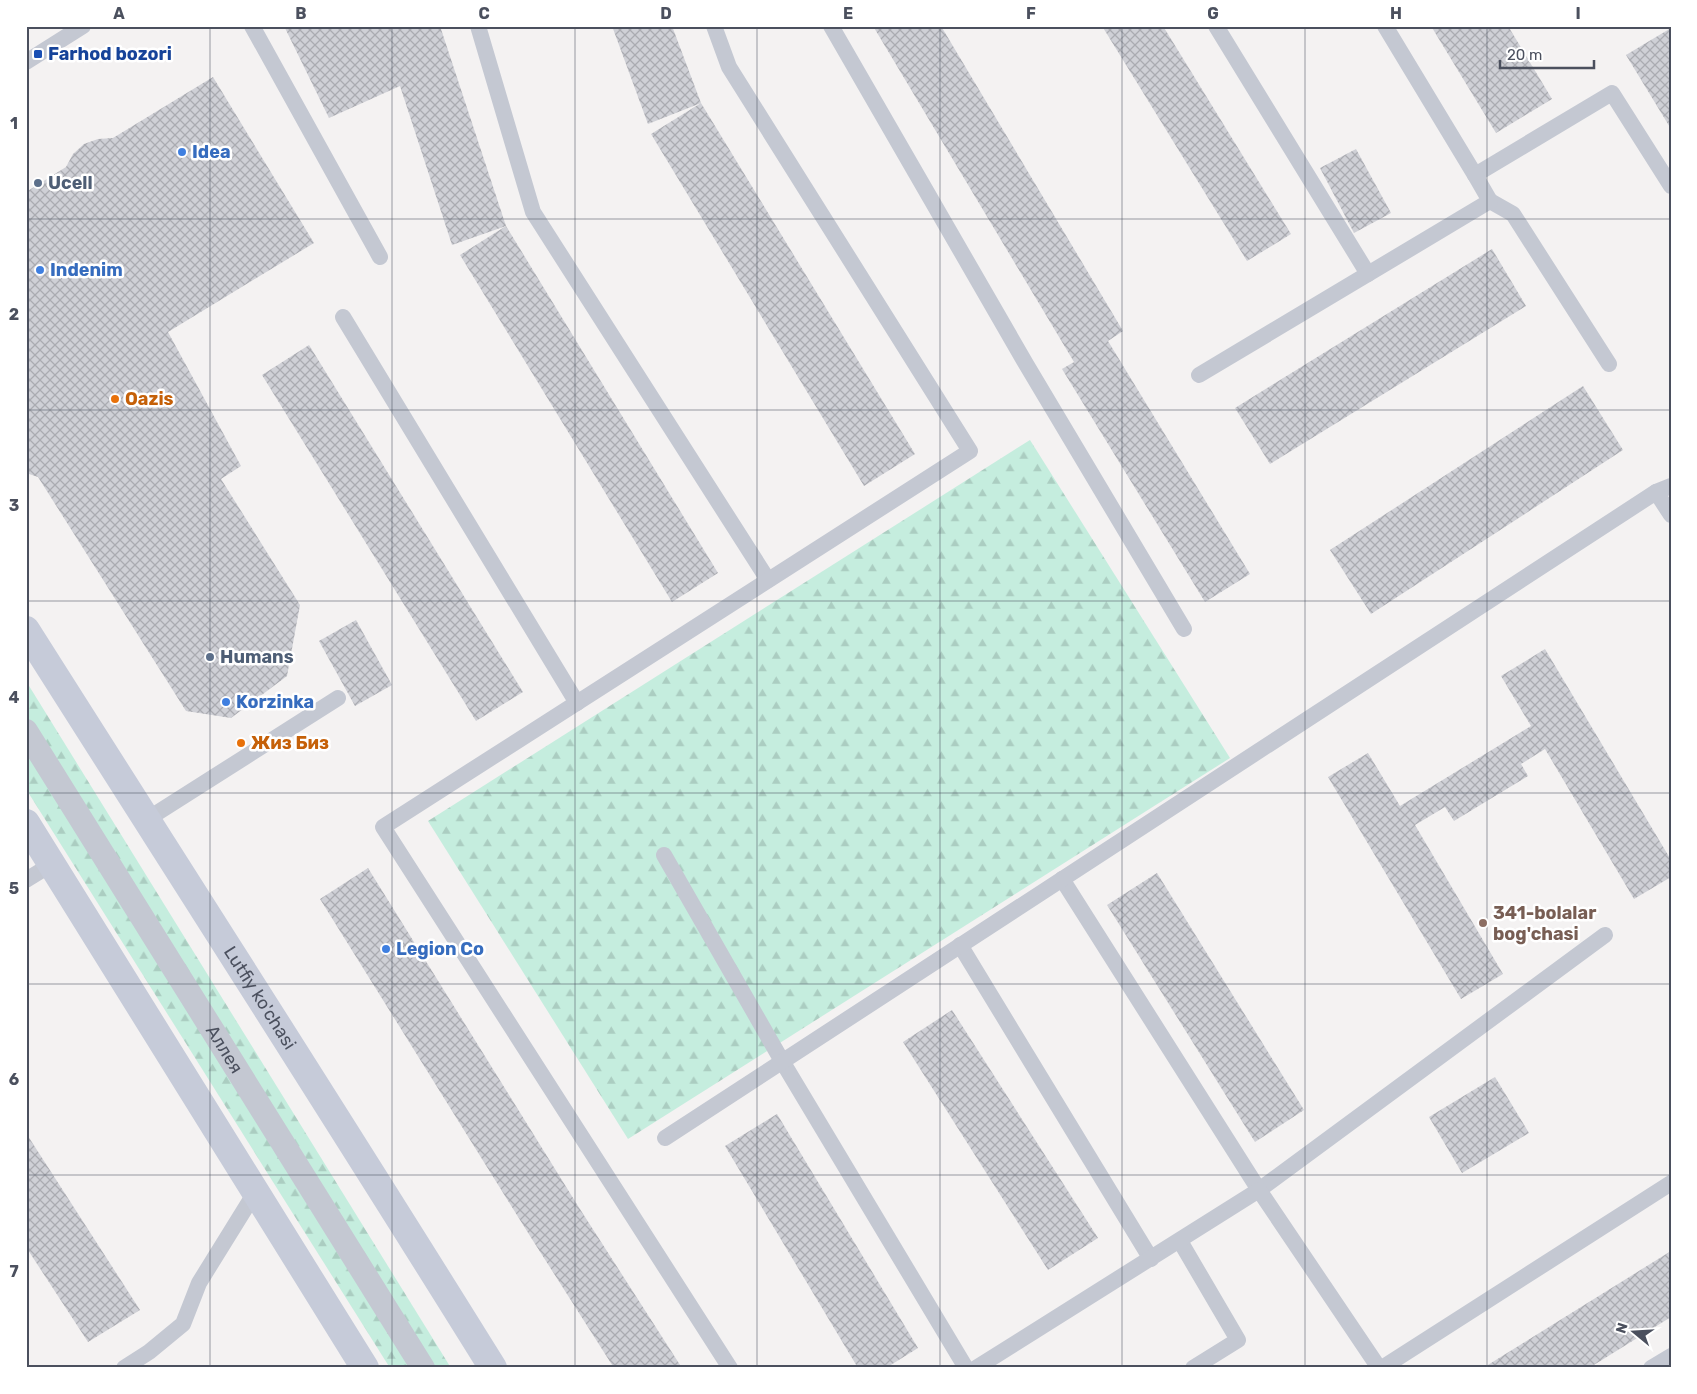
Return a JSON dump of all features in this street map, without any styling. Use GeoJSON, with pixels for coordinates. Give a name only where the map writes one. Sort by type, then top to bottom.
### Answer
{"type":"FeatureCollection","features":[{"type":"Feature","properties":{"kind":"main road","name":"Lutfiy ko'chasi"},"geometry":{"type":"LineString","coordinates":[[26,630],[359,1152],[492,1368]]}},
{"type":"Feature","properties":{"kind":"main road"},"geometry":{"type":"LineString","coordinates":[[26,824],[365,1368]]}},
{"type":"Feature","properties":{"kind":"street","name":"Аллея"},"geometry":{"type":"LineString","coordinates":[[26,730],[423,1368]]}},
{"type":"Feature","properties":{"kind":"lane"},"geometry":{"type":"LineString","coordinates":[[26,62],[83,26]]}},
{"type":"Feature","properties":{"kind":"lane"},"geometry":{"type":"LineString","coordinates":[[252,26],[380,257]]}},
{"type":"Feature","properties":{"kind":"lane"},"geometry":{"type":"LineString","coordinates":[[478,26],[532,212],[768,580]]}},
{"type":"Feature","properties":{"kind":"lane"},"geometry":{"type":"LineString","coordinates":[[714,26],[729,68],[970,451],[383,827],[730,1368]]}},
{"type":"Feature","properties":{"kind":"lane"},"geometry":{"type":"LineString","coordinates":[[831,26],[1026,364],[1184,629]]}},
{"type":"Feature","properties":{"kind":"lane"},"geometry":{"type":"LineString","coordinates":[[1216,26],[1368,274]]}},
{"type":"Feature","properties":{"kind":"lane"},"geometry":{"type":"LineString","coordinates":[[1385,26],[1490,201],[1513,214],[1608,364]]}},
{"type":"Feature","properties":{"kind":"lane"},"geometry":{"type":"LineString","coordinates":[[1475,175],[1612,93],[1671,186]]}},
{"type":"Feature","properties":{"kind":"lane"},"geometry":{"type":"LineString","coordinates":[[1199,375],[1490,201]]}},
{"type":"Feature","properties":{"kind":"lane"},"geometry":{"type":"LineString","coordinates":[[343,317],[577,703]]}},
{"type":"Feature","properties":{"kind":"lane"},"geometry":{"type":"LineString","coordinates":[[665,1138],[1663,489],[1671,515]]}},
{"type":"Feature","properties":{"kind":"lane"},"geometry":{"type":"LineString","coordinates":[[146,820],[338,698]]}},
{"type":"Feature","properties":{"kind":"lane"},"geometry":{"type":"LineString","coordinates":[[664,855],[782,1061],[966,1368]]}},
{"type":"Feature","properties":{"kind":"lane"},"geometry":{"type":"LineString","coordinates":[[26,880],[52,864]]}},
{"type":"Feature","properties":{"kind":"lane"},"geometry":{"type":"LineString","coordinates":[[1062,879],[1259,1190],[1381,1368],[1671,1183]]}},
{"type":"Feature","properties":{"kind":"lane"},"geometry":{"type":"LineString","coordinates":[[976,1368],[1259,1190],[1605,935]]}},
{"type":"Feature","properties":{"kind":"lane"},"geometry":{"type":"LineString","coordinates":[[960,945],[1151,1259]]}},
{"type":"Feature","properties":{"kind":"lane"},"geometry":{"type":"LineString","coordinates":[[124,1368],[149,1352],[182,1324],[199,1283],[256,1191]]}},
{"type":"Feature","properties":{"kind":"lane"},"geometry":{"type":"LineString","coordinates":[[1180,1241],[1238,1340],[1193,1368]]}},
{"type":"Feature","properties":{"kind":"lane"},"geometry":{"type":"LineString","coordinates":[[1651,1368],[1671,1356]]}},
{"type":"Feature","properties":{"kind":"green space"},"geometry":{"type":"Polygon","coordinates":[[[1030,440],[1230,758],[628,1139],[428,821],[1030,440]]]}},
{"type":"Feature","properties":{"kind":"green space"},"geometry":{"type":"Polygon","coordinates":[[[26,681],[451,1368],[390,1368],[26,789],[26,681]]]}},
{"type":"Feature","properties":{"kind":"building"},"geometry":{"type":"Polygon","coordinates":[[[284,26],[440,26],[506,226],[452,245],[400,86],[329,118],[284,26]]]}},
{"type":"Feature","properties":{"kind":"building"},"geometry":{"type":"Polygon","coordinates":[[[612,26],[672,26],[701,103],[648,124],[612,26]]]}},
{"type":"Feature","properties":{"kind":"building"},"geometry":{"type":"Polygon","coordinates":[[[873,26],[941,26],[1123,331],[1108,341],[1250,574],[1205,602],[1062,369],[1074,362],[873,26]]]}},
{"type":"Feature","properties":{"kind":"building"},"geometry":{"type":"Polygon","coordinates":[[[1102,26],[1163,26],[1291,234],[1247,261],[1102,26]]]}},
{"type":"Feature","properties":{"kind":"building"},"geometry":{"type":"Polygon","coordinates":[[[1431,26],[1508,26],[1552,99],[1496,133],[1431,26]]]}},
{"type":"Feature","properties":{"kind":"building"},"geometry":{"type":"Polygon","coordinates":[[[1671,28],[1671,129],[1626,55],[1671,28]]]}},
{"type":"Feature","properties":{"kind":"building","name":"Oazis"},"geometry":{"type":"Polygon","coordinates":[[[213,77],[314,243],[168,332],[241,466],[221,479],[300,605],[287,676],[231,718],[186,711],[38,477],[26,473],[26,192],[66,167],[73,154],[84,144],[98,139],[113,138],[213,77]]]}},
{"type":"Feature","properties":{"kind":"building"},"geometry":{"type":"Polygon","coordinates":[[[701,103],[915,454],[864,486],[651,134],[701,103]]]}},
{"type":"Feature","properties":{"kind":"building"},"geometry":{"type":"Polygon","coordinates":[[[1356,149],[1391,213],[1354,233],[1320,168],[1356,149]]]}},
{"type":"Feature","properties":{"kind":"building"},"geometry":{"type":"Polygon","coordinates":[[[506,226],[718,573],[672,602],[460,255],[506,226]]]}},
{"type":"Feature","properties":{"kind":"building"},"geometry":{"type":"Polygon","coordinates":[[[1492,249],[1526,306],[1270,464],[1235,408],[1492,249]]]}},
{"type":"Feature","properties":{"kind":"building"},"geometry":{"type":"Polygon","coordinates":[[[309,345],[523,692],[476,721],[262,375],[309,345]]]}},
{"type":"Feature","properties":{"kind":"building"},"geometry":{"type":"Polygon","coordinates":[[[1583,386],[1623,450],[1371,614],[1330,550],[1583,386]]]}},
{"type":"Feature","properties":{"kind":"building"},"geometry":{"type":"Polygon","coordinates":[[[356,620],[392,685],[355,706],[319,641],[356,620]]]}},
{"type":"Feature","properties":{"kind":"building"},"geometry":{"type":"Polygon","coordinates":[[[1545,649],[1671,860],[1671,877],[1634,899],[1545,749],[1521,764],[1528,776],[1454,821],[1445,807],[1415,825],[1503,974],[1461,999],[1328,777],[1368,753],[1400,806],[1531,726],[1501,676],[1545,649]]]}},
{"type":"Feature","properties":{"kind":"building"},"geometry":{"type":"Polygon","coordinates":[[[368,868],[578,1206],[682,1368],[614,1368],[530,1236],[320,899],[368,868]]]}},
{"type":"Feature","properties":{"kind":"building"},"geometry":{"type":"Polygon","coordinates":[[[1157,873],[1304,1110],[1255,1142],[1107,905],[1157,873]]]}},
{"type":"Feature","properties":{"kind":"building"},"geometry":{"type":"Polygon","coordinates":[[[952,1010],[1098,1238],[1048,1270],[903,1042],[952,1010]]]}},
{"type":"Feature","properties":{"kind":"building"},"geometry":{"type":"Polygon","coordinates":[[[1495,1077],[1529,1133],[1462,1173],[1429,1117],[1495,1077]]]}},
{"type":"Feature","properties":{"kind":"building"},"geometry":{"type":"Polygon","coordinates":[[[777,1114],[918,1348],[886,1368],[858,1368],[725,1146],[777,1114]]]}},
{"type":"Feature","properties":{"kind":"building"},"geometry":{"type":"Polygon","coordinates":[[[26,1133],[140,1310],[88,1342],[26,1247],[26,1133]]]}},
{"type":"Feature","properties":{"kind":"building"},"geometry":{"type":"Polygon","coordinates":[[[1671,1251],[1671,1317],[1589,1368],[1483,1368],[1671,1251]]]}},
{"type":"Feature","properties":{"kind":"place","name":"Farhod bozori"},"geometry":{"type":"Point","coordinates":[38,54]}},
{"type":"Feature","properties":{"kind":"place","name":"Idea"},"geometry":{"type":"Point","coordinates":[182,152]}},
{"type":"Feature","properties":{"kind":"place","name":"Ucell"},"geometry":{"type":"Point","coordinates":[38,183]}},
{"type":"Feature","properties":{"kind":"place","name":"Indenim"},"geometry":{"type":"Point","coordinates":[40,270]}},
{"type":"Feature","properties":{"kind":"place","name":"Oazis"},"geometry":{"type":"Point","coordinates":[115,399]}},
{"type":"Feature","properties":{"kind":"place","name":"Humans"},"geometry":{"type":"Point","coordinates":[210,657]}},
{"type":"Feature","properties":{"kind":"place","name":"Korzinka"},"geometry":{"type":"Point","coordinates":[226,702]}},
{"type":"Feature","properties":{"kind":"place","name":"Жиз Биз"},"geometry":{"type":"Point","coordinates":[241,743]}},
{"type":"Feature","properties":{"kind":"place","name":"341-bolalar bog'chasi"},"geometry":{"type":"Point","coordinates":[1483,923]}},
{"type":"Feature","properties":{"kind":"place","name":"Legion Co"},"geometry":{"type":"Point","coordinates":[386,949]}}]}
